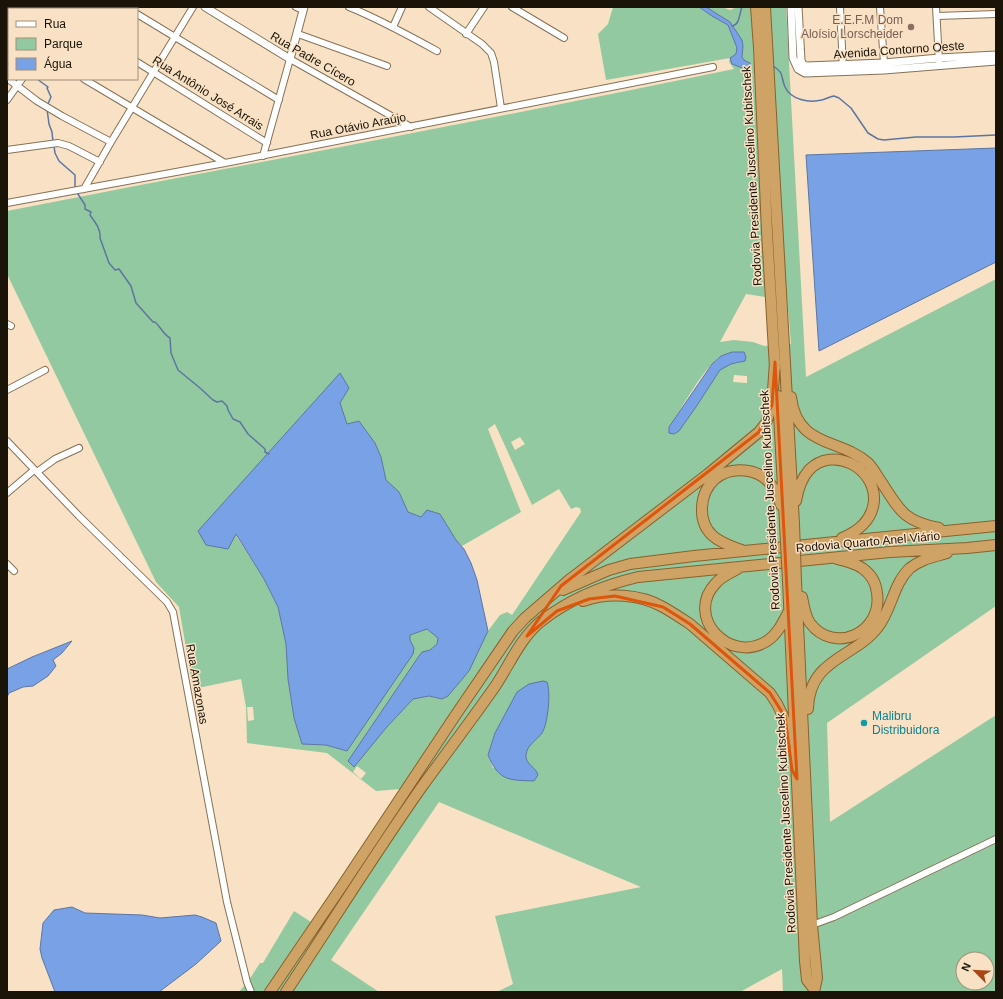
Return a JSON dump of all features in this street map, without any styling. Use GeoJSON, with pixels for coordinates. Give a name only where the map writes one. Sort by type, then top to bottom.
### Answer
{"type":"FeatureCollection","features":[{"type":"Feature","properties":{"kind":"highway","name":"Rodovia Presidente Juscelino Kubitschek"},"geometry":{"type":"LineString","coordinates":[[756,7],[774,362],[794,582],[805,744],[812,925],[817,978],[814,991]]}},
{"type":"Feature","properties":{"kind":"highway","name":"Rodovia Presidente Juscelino Kubitschek"},"geometry":{"type":"LineString","coordinates":[[765,7],[785,372],[789,521]]}},
{"type":"Feature","properties":{"kind":"highway"},"geometry":{"type":"LineString","coordinates":[[270,992],[494,657],[513,631],[525,618],[575,575],[708,474],[759,432],[768,418],[772,405],[774,362]]}},
{"type":"Feature","properties":{"kind":"highway"},"geometry":{"type":"LineString","coordinates":[[785,372],[788,376],[792,400],[797,417],[807,431],[820,440],[863,460],[873,469],[898,509],[908,518],[919,524],[949,530]]}},
{"type":"Feature","properties":{"kind":"highway"},"geometry":{"type":"LineString","coordinates":[[789,521],[800,484],[810,470],[819,463],[831,460],[845,461],[858,467],[869,479],[873,489],[873,508],[869,518],[859,529],[834,542]]}},
{"type":"Feature","properties":{"kind":"highway"},"geometry":{"type":"LineString","coordinates":[[746,551],[714,537],[708,531],[702,512],[704,494],[715,479],[726,473],[741,470],[758,474],[767,479],[777,494],[789,521]]}},
{"type":"Feature","properties":{"kind":"highway","name":"Rodovia Quarto Anel Viário"},"geometry":{"type":"LineString","coordinates":[[551,596],[608,570],[630,564],[694,556],[996,526]]}},
{"type":"Feature","properties":{"kind":"highway","name":"Rodovia Quarto Anel Viário"},"geometry":{"type":"LineString","coordinates":[[557,611],[588,593],[616,582],[638,577],[831,557],[996,545]]}},
{"type":"Feature","properties":{"kind":"highway"},"geometry":{"type":"LineString","coordinates":[[805,744],[808,730],[809,695],[816,680],[823,670],[834,660],[872,634],[879,626],[900,582],[911,568],[920,561],[967,548]]}},
{"type":"Feature","properties":{"kind":"highway"},"geometry":{"type":"LineString","coordinates":[[794,582],[800,590],[806,615],[810,623],[817,630],[825,634],[842,638],[854,636],[861,632],[874,617],[877,611],[878,599],[876,585],[870,574],[863,568],[847,561],[831,557]]}},
{"type":"Feature","properties":{"kind":"highway"},"geometry":{"type":"LineString","coordinates":[[742,566],[726,575],[716,583],[707,599],[706,617],[710,627],[716,635],[724,641],[734,645],[750,647],[760,644],[775,634],[790,609]]}},
{"type":"Feature","properties":{"kind":"highway","name":"Rodovia Presidente Juscelino Kubitschek"},"geometry":{"type":"LineString","coordinates":[[794,582],[790,609],[805,961],[807,980],[814,991]]}},
{"type":"Feature","properties":{"kind":"highway"},"geometry":{"type":"LineString","coordinates":[[527,636],[551,596]]}},
{"type":"Feature","properties":{"kind":"highway"},"geometry":{"type":"LineString","coordinates":[[286,992],[420,790],[494,688],[514,653],[540,622],[557,611],[588,599],[615,596],[635,598],[652,602],[676,614],[690,624],[770,693],[785,717],[788,727],[792,770],[797,779]]}},
{"type":"Feature","properties":{"kind":"street"},"geometry":{"type":"LineString","coordinates":[[84,189],[193,7]]}},
{"type":"Feature","properties":{"kind":"street","name":"Rua Padre Cícero"},"geometry":{"type":"LineString","coordinates":[[205,7],[290,59],[411,127]]}},
{"type":"Feature","properties":{"kind":"street"},"geometry":{"type":"LineString","coordinates":[[348,7],[393,27],[437,51]]}},
{"type":"Feature","properties":{"kind":"street"},"geometry":{"type":"LineString","coordinates":[[393,27],[402,7]]}},
{"type":"Feature","properties":{"kind":"street"},"geometry":{"type":"LineString","coordinates":[[429,7],[482,44],[491,53],[494,62],[501,108]]}},
{"type":"Feature","properties":{"kind":"street"},"geometry":{"type":"LineString","coordinates":[[466,34],[484,7]]}},
{"type":"Feature","properties":{"kind":"street"},"geometry":{"type":"LineString","coordinates":[[512,7],[564,38]]}},
{"type":"Feature","properties":{"kind":"street"},"geometry":{"type":"LineString","coordinates":[[791,7],[793,58],[802,69]]}},
{"type":"Feature","properties":{"kind":"street"},"geometry":{"type":"LineString","coordinates":[[798,7],[802,69]]}},
{"type":"Feature","properties":{"kind":"street"},"geometry":{"type":"LineString","coordinates":[[840,7],[843,68]]}},
{"type":"Feature","properties":{"kind":"street"},"geometry":{"type":"LineString","coordinates":[[880,7],[884,63]]}},
{"type":"Feature","properties":{"kind":"street"},"geometry":{"type":"LineString","coordinates":[[936,7],[939,61]]}},
{"type":"Feature","properties":{"kind":"street"},"geometry":{"type":"LineString","coordinates":[[264,156],[298,34],[301,8]]}},
{"type":"Feature","properties":{"kind":"street"},"geometry":{"type":"LineString","coordinates":[[937,16],[996,14]]}},
{"type":"Feature","properties":{"kind":"street"},"geometry":{"type":"LineString","coordinates":[[138,15],[279,100]]}},
{"type":"Feature","properties":{"kind":"street"},"geometry":{"type":"LineString","coordinates":[[298,34],[387,66]]}},
{"type":"Feature","properties":{"kind":"street","name":"Avenida Contorno Oeste"},"geometry":{"type":"LineString","coordinates":[[802,69],[843,68],[996,55]]}},
{"type":"Feature","properties":{"kind":"street","name":"Avenida Contorno Oeste"},"geometry":{"type":"LineString","coordinates":[[843,68],[884,63],[996,61]]}},
{"type":"Feature","properties":{"kind":"street","name":"Rua Antônio José Arrais"},"geometry":{"type":"LineString","coordinates":[[138,63],[267,143]]}},
{"type":"Feature","properties":{"kind":"street","name":"Rua Otávio Araújo"},"geometry":{"type":"LineString","coordinates":[[7,202],[264,156],[713,67]]}},
{"type":"Feature","properties":{"kind":"street"},"geometry":{"type":"LineString","coordinates":[[10,80],[37,101],[111,142]]}},
{"type":"Feature","properties":{"kind":"street"},"geometry":{"type":"LineString","coordinates":[[7,100],[21,80]]}},
{"type":"Feature","properties":{"kind":"street"},"geometry":{"type":"LineString","coordinates":[[86,80],[225,163]]}},
{"type":"Feature","properties":{"kind":"street"},"geometry":{"type":"LineString","coordinates":[[7,150],[58,143],[69,146],[100,162]]}},
{"type":"Feature","properties":{"kind":"street"},"geometry":{"type":"LineString","coordinates":[[7,390],[45,370]]}},
{"type":"Feature","properties":{"kind":"street","name":"Rua Amazonas"},"geometry":{"type":"LineString","coordinates":[[7,441],[79,516],[167,602],[173,612],[227,902],[247,982],[252,992]]}},
{"type":"Feature","properties":{"kind":"street"},"geometry":{"type":"LineString","coordinates":[[7,494],[36,471],[55,459],[79,448]]}},
{"type":"Feature","properties":{"kind":"street"},"geometry":{"type":"LineString","coordinates":[[7,564],[14,572]]}},
{"type":"Feature","properties":{"kind":"street"},"geometry":{"type":"LineString","coordinates":[[812,925],[834,917],[996,839]]}},
{"type":"Feature","properties":{"kind":"highlighted area"},"geometry":{"type":"Polygon","coordinates":[[[775,362],[797,779],[792,770],[785,717],[770,693],[690,624],[663,607],[615,596],[589,599],[557,611],[527,636],[561,586],[759,432],[772,405],[775,362]]]}},
{"type":"Feature","properties":{"kind":"green space"},"geometry":{"type":"Polygon","coordinates":[[[613,7],[699,7],[728,25],[737,48],[736,54],[732,56],[741,68],[750,63],[742,57],[743,46],[730,22],[706,7],[722,7],[730,10],[737,7],[751,7],[764,251],[765,297],[746,294],[720,342],[734,340],[753,342],[764,346],[791,344],[786,286],[784,281],[769,7],[786,7],[806,377],[996,279],[996,606],[827,723],[830,822],[996,715],[996,992],[783,992],[782,969],[740,992],[497,992],[513,984],[495,916],[641,887],[439,802],[331,960],[379,992],[239,992],[260,963],[263,963],[294,911],[311,922],[401,789],[376,791],[327,753],[247,743],[246,707],[241,679],[193,689],[179,607],[156,582],[7,274],[7,211],[461,124],[734,69],[729,62],[730,58],[606,80],[598,34],[608,24],[613,7]],[[732,352],[722,355],[714,361],[700,378],[669,427],[674,434],[679,431],[720,370],[731,364],[740,363],[732,352]],[[734,375],[733,382],[747,383],[747,376],[734,375]],[[340,403],[235,534],[264,579],[278,607],[286,644],[288,679],[294,718],[302,744],[326,745],[347,751],[414,648],[409,640],[410,635],[427,629],[438,638],[437,644],[430,650],[422,652],[419,656],[348,761],[386,728],[413,699],[429,696],[442,699],[448,696],[469,671],[488,631],[500,615],[507,612],[512,615],[581,512],[580,508],[576,507],[571,509],[559,489],[532,505],[495,424],[488,429],[521,512],[462,546],[437,526],[408,512],[399,492],[386,481],[381,457],[375,443],[359,421],[347,424],[340,403]],[[520,437],[511,442],[515,450],[525,444],[520,437]],[[247,707],[248,721],[254,720],[253,707],[247,707]],[[543,732],[495,733],[488,755],[493,768],[536,771],[525,758],[527,750],[543,732]],[[357,766],[353,772],[361,779],[366,773],[357,766]]]}},
{"type":"Feature","properties":{"kind":"water"},"geometry":{"type":"Polygon","coordinates":[[[699,7],[706,7],[730,22],[742,40],[742,57],[750,63],[750,69],[745,69],[732,64],[730,58],[736,54],[737,48],[728,25],[699,7]]]}},
{"type":"Feature","properties":{"kind":"water"},"geometry":{"type":"Polygon","coordinates":[[[996,148],[996,262],[819,351],[806,155],[996,148]]]}},
{"type":"Feature","properties":{"kind":"water"},"geometry":{"type":"Polygon","coordinates":[[[732,352],[744,352],[746,357],[745,361],[731,364],[720,370],[679,431],[674,434],[669,433],[669,427],[712,364],[721,356],[732,352]]]}},
{"type":"Feature","properties":{"kind":"water"},"geometry":{"type":"Polygon","coordinates":[[[340,373],[349,388],[340,403],[347,424],[359,421],[375,443],[381,457],[386,480],[399,492],[408,512],[421,517],[427,510],[440,514],[456,540],[464,549],[477,580],[488,631],[469,671],[448,696],[442,699],[429,696],[413,699],[386,728],[354,767],[348,761],[419,656],[422,652],[430,650],[437,644],[438,638],[427,629],[410,635],[410,640],[414,648],[413,654],[347,751],[326,745],[302,744],[294,718],[288,679],[286,644],[278,607],[264,579],[236,534],[228,549],[206,545],[198,531],[340,373]]]}},
{"type":"Feature","properties":{"kind":"water"},"geometry":{"type":"Polygon","coordinates":[[[72,641],[62,653],[53,660],[56,666],[48,676],[33,686],[23,687],[9,693],[7,697],[7,669],[72,641]]]}},
{"type":"Feature","properties":{"kind":"water"},"geometry":{"type":"Polygon","coordinates":[[[543,681],[547,682],[549,693],[546,723],[542,733],[530,746],[526,755],[527,761],[538,775],[534,781],[517,780],[505,777],[496,770],[488,755],[495,733],[517,692],[529,684],[543,681]]]}},
{"type":"Feature","properties":{"kind":"water"},"geometry":{"type":"Polygon","coordinates":[[[72,907],[85,913],[142,915],[160,918],[195,915],[216,923],[221,941],[196,964],[159,992],[55,992],[40,949],[43,923],[54,910],[72,907]]]}},
{"type":"Feature","properties":{"kind":"waterway"},"geometry":{"type":"LineString","coordinates":[[732,26],[737,24],[742,7]]}},
{"type":"Feature","properties":{"kind":"waterway"},"geometry":{"type":"LineString","coordinates":[[773,66],[781,73],[785,87],[791,95],[806,101],[817,101],[834,96],[839,98],[851,108],[868,133],[878,139],[884,140],[916,137],[996,135]]}},
{"type":"Feature","properties":{"kind":"waterway"},"geometry":{"type":"LineString","coordinates":[[38,80],[48,87],[47,88],[51,97],[47,106]]}},
{"type":"Feature","properties":{"kind":"waterway"},"geometry":{"type":"LineString","coordinates":[[47,109],[53,142]]}},
{"type":"Feature","properties":{"kind":"waterway"},"geometry":{"type":"LineString","coordinates":[[54,146],[55,153],[59,161],[75,175],[75,188]]}},
{"type":"Feature","properties":{"kind":"waterway"},"geometry":{"type":"LineString","coordinates":[[76,191],[85,205],[85,209],[91,212],[90,215],[99,229],[100,238],[109,263],[115,270],[119,269],[131,286],[136,303],[170,338],[171,353],[178,370],[213,400],[217,402],[222,401],[227,406],[233,419],[240,422],[248,434],[265,449],[265,452],[269,454]]}},
{"type":"Feature","properties":{"kind":"place","name":"E.E.F.M Dom Aloísio Lorscheider"},"geometry":{"type":"Point","coordinates":[911,27]}},
{"type":"Feature","properties":{"kind":"place","name":"Malibru Distribuidora"},"geometry":{"type":"Point","coordinates":[864,723]}}]}
